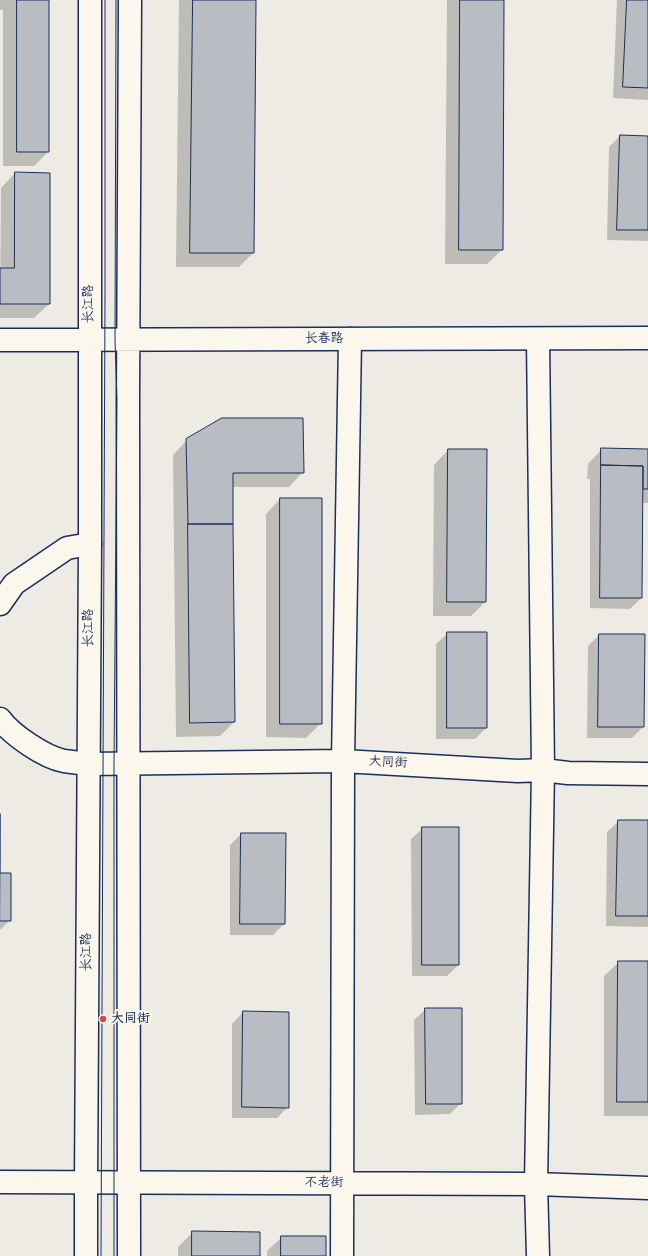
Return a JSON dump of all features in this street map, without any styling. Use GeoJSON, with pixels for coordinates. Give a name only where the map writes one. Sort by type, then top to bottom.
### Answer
{"type":"FeatureCollection","features":[{"type":"Feature","properties":{"kind":"street","name":"长江路"},"geometry":{"type":"LineString","coordinates":[[86,1256],[90,544],[90,0]]}},
{"type":"Feature","properties":{"kind":"street"},"geometry":{"type":"LineString","coordinates":[[129,1256],[128,340],[130,0]]}},
{"type":"Feature","properties":{"kind":"street","name":"长春路"},"geometry":{"type":"LineString","coordinates":[[0,340],[648,338]]}},
{"type":"Feature","properties":{"kind":"street"},"geometry":{"type":"LineString","coordinates":[[342,1256],[343,761],[350,339]]}},
{"type":"Feature","properties":{"kind":"street"},"geometry":{"type":"LineString","coordinates":[[538,339],[543,770],[536,1184],[538,1256]]}},
{"type":"Feature","properties":{"kind":"street"},"geometry":{"type":"LineString","coordinates":[[0,604],[14,584],[66,548],[90,544]]}},
{"type":"Feature","properties":{"kind":"street","name":"大同街"},"geometry":{"type":"LineString","coordinates":[[0,719],[6,727],[24,741],[44,752],[62,760],[88,764],[343,761],[543,770],[568,773],[648,774]]}},
{"type":"Feature","properties":{"kind":"street","name":"不老街"},"geometry":{"type":"LineString","coordinates":[[0,1182],[536,1184],[648,1188]]}},
{"type":"Feature","properties":{"kind":"building"},"geometry":{"type":"Polygon","coordinates":[[[17,0],[49,0],[49,152],[17,152],[17,0]]]}},
{"type":"Feature","properties":{"kind":"building"},"geometry":{"type":"Polygon","coordinates":[[[193,0],[256,0],[254,253],[190,253],[193,0]]]}},
{"type":"Feature","properties":{"kind":"building"},"geometry":{"type":"Polygon","coordinates":[[[460,0],[504,0],[503,250],[459,250],[460,0]]]}},
{"type":"Feature","properties":{"kind":"building"},"geometry":{"type":"Polygon","coordinates":[[[627,0],[648,0],[648,88],[623,87],[627,0]]]}},
{"type":"Feature","properties":{"kind":"building"},"geometry":{"type":"Polygon","coordinates":[[[620,135],[648,136],[648,230],[617,230],[620,135]]]}},
{"type":"Feature","properties":{"kind":"building"},"geometry":{"type":"Polygon","coordinates":[[[15,172],[50,173],[50,304],[0,304],[0,268],[14,268],[15,172]]]}},
{"type":"Feature","properties":{"kind":"building"},"geometry":{"type":"Polygon","coordinates":[[[222,418],[303,418],[304,473],[233,473],[233,524],[188,524],[186,439],[222,418]]]}},
{"type":"Feature","properties":{"kind":"building"},"geometry":{"type":"Polygon","coordinates":[[[601,448],[648,449],[648,489],[643,489],[643,466],[601,465],[601,448]]]}},
{"type":"Feature","properties":{"kind":"building"},"geometry":{"type":"Polygon","coordinates":[[[448,449],[487,449],[486,602],[447,602],[448,449]]]}},
{"type":"Feature","properties":{"kind":"building"},"geometry":{"type":"Polygon","coordinates":[[[601,465],[643,466],[642,598],[600,598],[601,465]]]}},
{"type":"Feature","properties":{"kind":"building"},"geometry":{"type":"Polygon","coordinates":[[[280,498],[322,498],[322,724],[280,724],[280,498]]]}},
{"type":"Feature","properties":{"kind":"building"},"geometry":{"type":"Polygon","coordinates":[[[188,524],[233,524],[235,722],[190,723],[188,524]]]}},
{"type":"Feature","properties":{"kind":"building"},"geometry":{"type":"Polygon","coordinates":[[[447,632],[487,632],[487,728],[447,728],[447,632]]]}},
{"type":"Feature","properties":{"kind":"building"},"geometry":{"type":"Polygon","coordinates":[[[599,634],[645,634],[644,727],[598,727],[599,634]]]}},
{"type":"Feature","properties":{"kind":"building"},"geometry":{"type":"Polygon","coordinates":[[[618,820],[648,820],[648,916],[616,916],[618,820]]]}},
{"type":"Feature","properties":{"kind":"building"},"geometry":{"type":"Polygon","coordinates":[[[422,827],[459,827],[459,965],[422,965],[422,827]]]}},
{"type":"Feature","properties":{"kind":"building"},"geometry":{"type":"Polygon","coordinates":[[[241,833],[286,833],[285,924],[240,924],[241,833]]]}},
{"type":"Feature","properties":{"kind":"building"},"geometry":{"type":"Polygon","coordinates":[[[0,873],[11,873],[11,921],[0,921],[0,873]]]}},
{"type":"Feature","properties":{"kind":"building"},"geometry":{"type":"Polygon","coordinates":[[[618,961],[648,961],[648,1102],[617,1102],[618,961]]]}},
{"type":"Feature","properties":{"kind":"building"},"geometry":{"type":"Polygon","coordinates":[[[425,1008],[462,1008],[462,1104],[426,1104],[425,1008]]]}},
{"type":"Feature","properties":{"kind":"building"},"geometry":{"type":"Polygon","coordinates":[[[243,1011],[289,1012],[289,1108],[242,1107],[243,1011]]]}},
{"type":"Feature","properties":{"kind":"building"},"geometry":{"type":"Polygon","coordinates":[[[192,1231],[260,1232],[260,1256],[192,1256],[192,1231]]]}},
{"type":"Feature","properties":{"kind":"building"},"geometry":{"type":"Polygon","coordinates":[[[281,1236],[326,1236],[326,1256],[281,1256],[281,1236]]]}},
{"type":"Feature","properties":{"kind":"tram line"},"geometry":{"type":"LineString","coordinates":[[101,1256],[105,0]]}},
{"type":"Feature","properties":{"kind":"tram line"},"geometry":{"type":"LineString","coordinates":[[114,1256],[114,764],[117,399],[115,340],[116,0]]}},
{"type":"Feature","properties":{"kind":"place","name":"大同街"},"geometry":{"type":"Point","coordinates":[103,1019]}}]}
